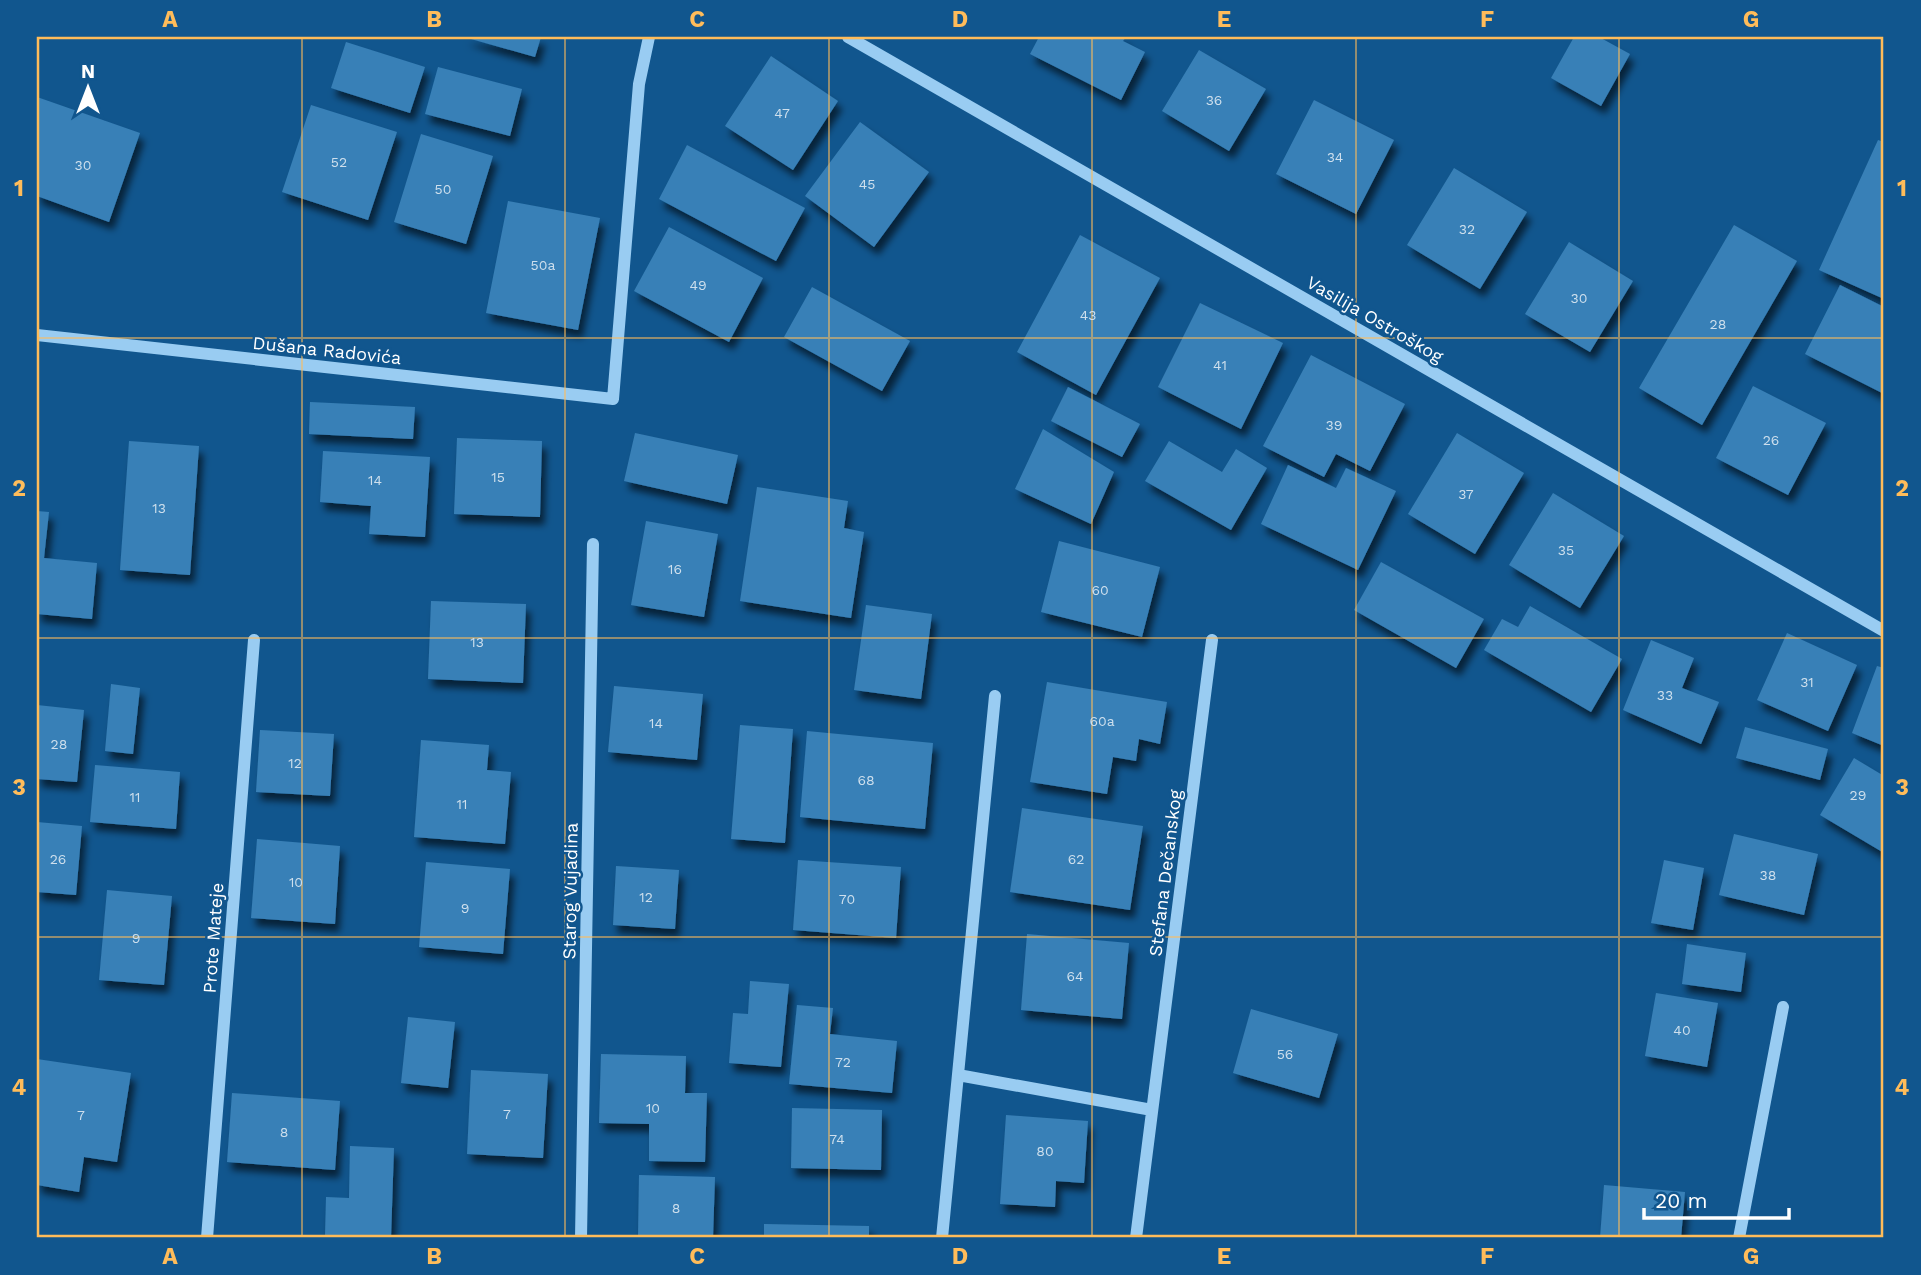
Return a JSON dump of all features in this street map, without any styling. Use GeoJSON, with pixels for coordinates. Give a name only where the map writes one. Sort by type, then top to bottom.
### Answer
{"type":"FeatureCollection","features":[{"type":"Feature","properties":{"kind":"street","name":"Dušana Radovića"},"geometry":{"type":"LineString","coordinates":[[37,335],[613,399],[639,84],[649,37]]}},
{"type":"Feature","properties":{"kind":"street","name":"Vasilija Ostroškog"},"geometry":{"type":"LineString","coordinates":[[848,37],[1884,631]]}},
{"type":"Feature","properties":{"kind":"street","name":"Starog Vujadina"},"geometry":{"type":"LineString","coordinates":[[581,1238],[593,544]]}},
{"type":"Feature","properties":{"kind":"street","name":"Prote Mateje"},"geometry":{"type":"LineString","coordinates":[[207,1238],[254,640]]}},
{"type":"Feature","properties":{"kind":"street","name":"Stefana Dečanskog"},"geometry":{"type":"LineString","coordinates":[[1136,1238],[1212,640]]}},
{"type":"Feature","properties":{"kind":"street"},"geometry":{"type":"LineString","coordinates":[[942,1238],[995,696]]}},
{"type":"Feature","properties":{"kind":"street"},"geometry":{"type":"LineString","coordinates":[[1739,1238],[1783,1006]]}},
{"type":"Feature","properties":{"kind":"street"},"geometry":{"type":"LineString","coordinates":[[958,1075],[1152,1110]]}},
{"type":"Feature","properties":{"kind":"building"},"geometry":{"type":"Polygon","coordinates":[[[464,37],[541,37],[535,57],[464,37]]]}},
{"type":"Feature","properties":{"kind":"building"},"geometry":{"type":"Polygon","coordinates":[[[1039,37],[1126,37],[1123,41],[1145,52],[1121,100],[1030,54],[1039,37]]]}},
{"type":"Feature","properties":{"kind":"building"},"geometry":{"type":"Polygon","coordinates":[[[1574,37],[1599,37],[1630,54],[1601,106],[1551,78],[1574,37]]]}},
{"type":"Feature","properties":{"kind":"building"},"geometry":{"type":"Polygon","coordinates":[[[346,42],[425,67],[410,113],[331,88],[346,42]]]}},
{"type":"Feature","properties":{"kind":"building"},"geometry":{"type":"Polygon","coordinates":[[[1199,50],[1266,89],[1229,151],[1162,111],[1199,50]]]}},
{"type":"Feature","properties":{"kind":"building"},"geometry":{"type":"Polygon","coordinates":[[[771,56],[838,101],[793,170],[725,126],[771,56]]]}},
{"type":"Feature","properties":{"kind":"building"},"geometry":{"type":"Polygon","coordinates":[[[438,67],[522,89],[510,136],[425,114],[438,67]]]}},
{"type":"Feature","properties":{"kind":"building"},"geometry":{"type":"Polygon","coordinates":[[[37,97],[140,133],[109,222],[37,196],[37,97]]]}},
{"type":"Feature","properties":{"kind":"building"},"geometry":{"type":"Polygon","coordinates":[[[1314,100],[1394,140],[1356,214],[1276,174],[1314,100]]]}},
{"type":"Feature","properties":{"kind":"building"},"geometry":{"type":"Polygon","coordinates":[[[311,105],[397,132],[368,220],[282,192],[311,105]]]}},
{"type":"Feature","properties":{"kind":"building"},"geometry":{"type":"Polygon","coordinates":[[[860,122],[929,172],[874,247],[805,196],[860,122]]]}},
{"type":"Feature","properties":{"kind":"building"},"geometry":{"type":"Polygon","coordinates":[[[421,134],[493,156],[466,244],[394,222],[421,134]]]}},
{"type":"Feature","properties":{"kind":"building"},"geometry":{"type":"Polygon","coordinates":[[[1878,140],[1884,142],[1884,299],[1819,270],[1878,140]]]}},
{"type":"Feature","properties":{"kind":"building"},"geometry":{"type":"Polygon","coordinates":[[[687,145],[805,208],[776,261],[659,199],[687,145]]]}},
{"type":"Feature","properties":{"kind":"building"},"geometry":{"type":"Polygon","coordinates":[[[1454,168],[1527,212],[1480,289],[1407,245],[1454,168]]]}},
{"type":"Feature","properties":{"kind":"building"},"geometry":{"type":"Polygon","coordinates":[[[508,201],[600,218],[578,330],[486,313],[508,201]]]}},
{"type":"Feature","properties":{"kind":"building"},"geometry":{"type":"Polygon","coordinates":[[[1734,225],[1797,261],[1702,425],[1639,388],[1734,225]]]}},
{"type":"Feature","properties":{"kind":"building"},"geometry":{"type":"Polygon","coordinates":[[[669,227],[763,278],[729,342],[634,291],[669,227]]]}},
{"type":"Feature","properties":{"kind":"building"},"geometry":{"type":"Polygon","coordinates":[[[1080,235],[1160,278],[1096,395],[1017,352],[1080,235]]]}},
{"type":"Feature","properties":{"kind":"building"},"geometry":{"type":"Polygon","coordinates":[[[1569,242],[1633,281],[1590,352],[1525,314],[1569,242]]]}},
{"type":"Feature","properties":{"kind":"building"},"geometry":{"type":"Polygon","coordinates":[[[1840,285],[1884,307],[1884,394],[1805,354],[1840,285]]]}},
{"type":"Feature","properties":{"kind":"building"},"geometry":{"type":"Polygon","coordinates":[[[812,287],[910,341],[882,391],[784,337],[812,287]]]}},
{"type":"Feature","properties":{"kind":"building"},"geometry":{"type":"Polygon","coordinates":[[[1200,303],[1283,343],[1241,429],[1158,387],[1200,303]]]}},
{"type":"Feature","properties":{"kind":"building"},"geometry":{"type":"Polygon","coordinates":[[[1311,355],[1405,404],[1370,471],[1336,454],[1324,477],[1263,446],[1311,355]]]}},
{"type":"Feature","properties":{"kind":"building"},"geometry":{"type":"Polygon","coordinates":[[[1753,386],[1826,423],[1788,495],[1716,458],[1753,386]]]}},
{"type":"Feature","properties":{"kind":"building"},"geometry":{"type":"Polygon","coordinates":[[[1068,387],[1140,424],[1122,457],[1051,421],[1068,387]]]}},
{"type":"Feature","properties":{"kind":"building"},"geometry":{"type":"Polygon","coordinates":[[[310,402],[415,407],[413,439],[309,434],[310,402]]]}},
{"type":"Feature","properties":{"kind":"building"},"geometry":{"type":"Polygon","coordinates":[[[1043,429],[1114,472],[1091,524],[1015,489],[1043,429]]]}},
{"type":"Feature","properties":{"kind":"building"},"geometry":{"type":"Polygon","coordinates":[[[635,433],[738,455],[727,504],[624,481],[635,433]]]}},
{"type":"Feature","properties":{"kind":"building"},"geometry":{"type":"Polygon","coordinates":[[[1457,433],[1524,473],[1475,554],[1408,514],[1457,433]]]}},
{"type":"Feature","properties":{"kind":"building"},"geometry":{"type":"Polygon","coordinates":[[[457,438],[542,441],[540,517],[454,514],[457,438]]]}},
{"type":"Feature","properties":{"kind":"building"},"geometry":{"type":"Polygon","coordinates":[[[129,441],[199,446],[190,575],[120,570],[129,441]]]}},
{"type":"Feature","properties":{"kind":"building"},"geometry":{"type":"Polygon","coordinates":[[[1169,441],[1222,472],[1236,449],[1267,468],[1231,530],[1145,481],[1169,441]]]}},
{"type":"Feature","properties":{"kind":"building"},"geometry":{"type":"Polygon","coordinates":[[[323,451],[430,457],[425,537],[369,534],[371,506],[320,502],[323,451]]]}},
{"type":"Feature","properties":{"kind":"building"},"geometry":{"type":"Polygon","coordinates":[[[1288,465],[1336,488],[1346,468],[1396,491],[1358,570],[1261,524],[1288,465]]]}},
{"type":"Feature","properties":{"kind":"building"},"geometry":{"type":"Polygon","coordinates":[[[757,487],[848,501],[844,528],[864,532],[851,618],[740,601],[757,487]]]}},
{"type":"Feature","properties":{"kind":"building"},"geometry":{"type":"Polygon","coordinates":[[[1553,493],[1624,536],[1580,608],[1509,565],[1553,493]]]}},
{"type":"Feature","properties":{"kind":"building"},"geometry":{"type":"Polygon","coordinates":[[[37,511],[49,512],[44,558],[97,563],[92,619],[37,614],[37,511]]]}},
{"type":"Feature","properties":{"kind":"building"},"geometry":{"type":"Polygon","coordinates":[[[646,521],[718,534],[704,617],[631,605],[646,521]]]}},
{"type":"Feature","properties":{"kind":"building"},"geometry":{"type":"Polygon","coordinates":[[[1059,541],[1160,567],[1142,637],[1041,612],[1059,541]]]}},
{"type":"Feature","properties":{"kind":"building"},"geometry":{"type":"Polygon","coordinates":[[[1381,562],[1484,619],[1456,668],[1354,610],[1381,562]]]}},
{"type":"Feature","properties":{"kind":"building"},"geometry":{"type":"Polygon","coordinates":[[[431,601],[526,604],[523,683],[428,679],[431,601]]]}},
{"type":"Feature","properties":{"kind":"building"},"geometry":{"type":"Polygon","coordinates":[[[866,605],[932,614],[921,699],[854,690],[866,605]]]}},
{"type":"Feature","properties":{"kind":"building"},"geometry":{"type":"Polygon","coordinates":[[[1530,606],[1622,659],[1591,712],[1484,650],[1502,619],[1518,627],[1530,606]]]}},
{"type":"Feature","properties":{"kind":"building"},"geometry":{"type":"Polygon","coordinates":[[[1787,633],[1857,665],[1828,731],[1757,700],[1787,633]]]}},
{"type":"Feature","properties":{"kind":"building"},"geometry":{"type":"Polygon","coordinates":[[[1651,640],[1694,658],[1682,688],[1719,702],[1701,744],[1623,710],[1651,640]]]}},
{"type":"Feature","properties":{"kind":"building"},"geometry":{"type":"Polygon","coordinates":[[[1877,666],[1884,668],[1884,746],[1852,733],[1877,666]]]}},
{"type":"Feature","properties":{"kind":"building"},"geometry":{"type":"Polygon","coordinates":[[[1047,682],[1167,702],[1160,744],[1139,739],[1136,761],[1113,757],[1107,794],[1030,782],[1047,682]]]}},
{"type":"Feature","properties":{"kind":"building"},"geometry":{"type":"Polygon","coordinates":[[[111,684],[140,688],[133,754],[105,751],[111,684]]]}},
{"type":"Feature","properties":{"kind":"building"},"geometry":{"type":"Polygon","coordinates":[[[614,686],[703,694],[697,760],[608,752],[614,686]]]}},
{"type":"Feature","properties":{"kind":"building"},"geometry":{"type":"Polygon","coordinates":[[[37,705],[84,710],[77,782],[37,779],[37,705]]]}},
{"type":"Feature","properties":{"kind":"building"},"geometry":{"type":"Polygon","coordinates":[[[740,725],[793,729],[785,843],[731,839],[740,725]]]}},
{"type":"Feature","properties":{"kind":"building"},"geometry":{"type":"Polygon","coordinates":[[[1745,727],[1828,749],[1820,780],[1736,758],[1745,727]]]}},
{"type":"Feature","properties":{"kind":"building"},"geometry":{"type":"Polygon","coordinates":[[[260,730],[334,734],[330,796],[256,792],[260,730]]]}},
{"type":"Feature","properties":{"kind":"building"},"geometry":{"type":"Polygon","coordinates":[[[807,731],[933,743],[925,829],[800,817],[807,731]]]}},
{"type":"Feature","properties":{"kind":"building"},"geometry":{"type":"Polygon","coordinates":[[[421,740],[489,745],[487,770],[511,772],[505,844],[414,837],[421,740]]]}},
{"type":"Feature","properties":{"kind":"building"},"geometry":{"type":"Polygon","coordinates":[[[1854,758],[1884,776],[1884,853],[1820,815],[1854,758]]]}},
{"type":"Feature","properties":{"kind":"building"},"geometry":{"type":"Polygon","coordinates":[[[95,765],[180,772],[176,829],[90,822],[95,765]]]}},
{"type":"Feature","properties":{"kind":"building"},"geometry":{"type":"Polygon","coordinates":[[[1022,808],[1143,826],[1130,910],[1010,892],[1022,808]]]}},
{"type":"Feature","properties":{"kind":"building"},"geometry":{"type":"Polygon","coordinates":[[[37,822],[82,826],[76,895],[37,892],[37,822]]]}},
{"type":"Feature","properties":{"kind":"building"},"geometry":{"type":"Polygon","coordinates":[[[1734,834],[1818,854],[1804,915],[1719,895],[1734,834]]]}},
{"type":"Feature","properties":{"kind":"building"},"geometry":{"type":"Polygon","coordinates":[[[257,839],[340,846],[335,924],[251,918],[257,839]]]}},
{"type":"Feature","properties":{"kind":"building"},"geometry":{"type":"Polygon","coordinates":[[[798,860],[901,867],[896,938],[793,930],[798,860]]]}},
{"type":"Feature","properties":{"kind":"building"},"geometry":{"type":"Polygon","coordinates":[[[1664,860],[1704,868],[1693,930],[1651,923],[1664,860]]]}},
{"type":"Feature","properties":{"kind":"building"},"geometry":{"type":"Polygon","coordinates":[[[426,862],[510,869],[503,954],[419,947],[426,862]]]}},
{"type":"Feature","properties":{"kind":"building"},"geometry":{"type":"Polygon","coordinates":[[[616,866],[679,870],[675,929],[613,925],[616,866]]]}},
{"type":"Feature","properties":{"kind":"building"},"geometry":{"type":"Polygon","coordinates":[[[107,890],[172,896],[164,985],[99,980],[107,890]]]}},
{"type":"Feature","properties":{"kind":"building"},"geometry":{"type":"Polygon","coordinates":[[[1027,934],[1129,943],[1122,1019],[1021,1010],[1027,934]]]}},
{"type":"Feature","properties":{"kind":"building"},"geometry":{"type":"Polygon","coordinates":[[[1687,944],[1746,953],[1741,992],[1682,984],[1687,944]]]}},
{"type":"Feature","properties":{"kind":"building"},"geometry":{"type":"Polygon","coordinates":[[[750,981],[789,984],[781,1067],[729,1063],[733,1013],[748,1014],[750,981]]]}},
{"type":"Feature","properties":{"kind":"building"},"geometry":{"type":"Polygon","coordinates":[[[1656,993],[1718,1003],[1707,1067],[1645,1056],[1656,993]]]}},
{"type":"Feature","properties":{"kind":"building"},"geometry":{"type":"Polygon","coordinates":[[[797,1005],[833,1008],[830,1034],[897,1041],[892,1093],[789,1084],[797,1005]]]}},
{"type":"Feature","properties":{"kind":"building"},"geometry":{"type":"Polygon","coordinates":[[[1251,1009],[1338,1034],[1319,1098],[1233,1073],[1251,1009]]]}},
{"type":"Feature","properties":{"kind":"building"},"geometry":{"type":"Polygon","coordinates":[[[408,1017],[455,1022],[448,1088],[401,1083],[408,1017]]]}},
{"type":"Feature","properties":{"kind":"building"},"geometry":{"type":"Polygon","coordinates":[[[601,1054],[686,1056],[685,1093],[707,1093],[705,1162],[649,1161],[649,1124],[599,1123],[601,1054]]]}},
{"type":"Feature","properties":{"kind":"building"},"geometry":{"type":"Polygon","coordinates":[[[37,1059],[131,1073],[117,1162],[84,1157],[79,1192],[37,1185],[37,1059]]]}},
{"type":"Feature","properties":{"kind":"building"},"geometry":{"type":"Polygon","coordinates":[[[471,1070],[548,1074],[543,1158],[467,1154],[471,1070]]]}},
{"type":"Feature","properties":{"kind":"building"},"geometry":{"type":"Polygon","coordinates":[[[232,1093],[340,1101],[335,1170],[227,1162],[232,1093]]]}},
{"type":"Feature","properties":{"kind":"building"},"geometry":{"type":"Polygon","coordinates":[[[792,1108],[882,1110],[881,1170],[791,1168],[792,1108]]]}},
{"type":"Feature","properties":{"kind":"building"},"geometry":{"type":"Polygon","coordinates":[[[1006,1115],[1088,1121],[1084,1183],[1056,1181],[1055,1207],[1000,1204],[1006,1115]]]}},
{"type":"Feature","properties":{"kind":"building"},"geometry":{"type":"Polygon","coordinates":[[[350,1146],[394,1148],[391,1238],[325,1236],[326,1197],[349,1198],[350,1146]]]}},
{"type":"Feature","properties":{"kind":"building"},"geometry":{"type":"Polygon","coordinates":[[[639,1175],[715,1177],[713,1238],[638,1238],[639,1175]]]}},
{"type":"Feature","properties":{"kind":"building"},"geometry":{"type":"Polygon","coordinates":[[[1604,1185],[1685,1192],[1681,1238],[1600,1238],[1604,1185]]]}},
{"type":"Feature","properties":{"kind":"building"},"geometry":{"type":"Polygon","coordinates":[[[764,1224],[869,1226],[869,1238],[764,1238],[764,1224]]]}}]}
